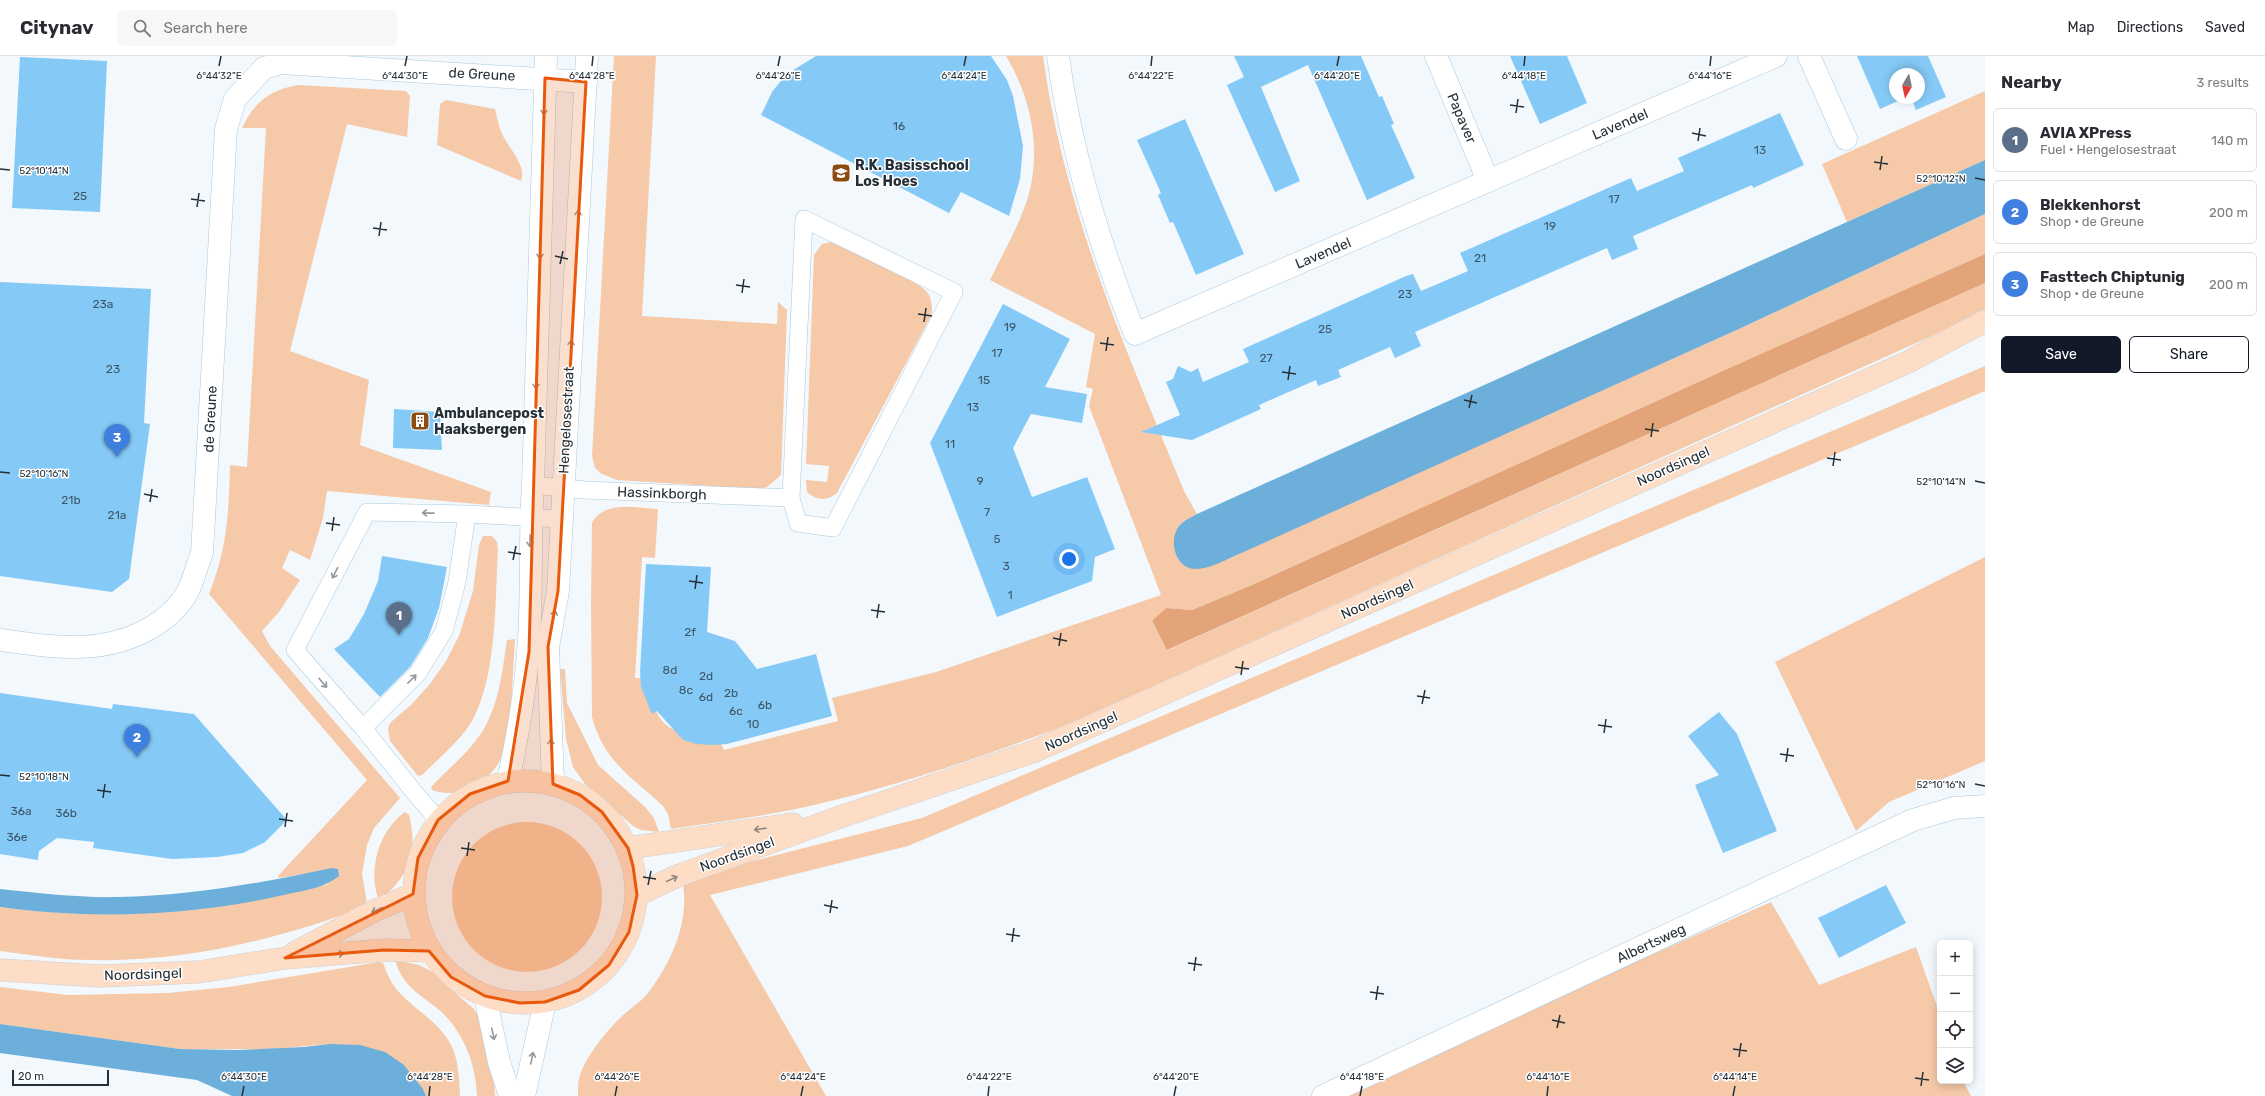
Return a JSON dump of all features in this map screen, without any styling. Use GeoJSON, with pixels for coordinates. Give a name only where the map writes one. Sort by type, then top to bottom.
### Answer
{"type":"FeatureCollection","features":[{"type":"Feature","properties":{"kind":"main road","name":"Noordsingel"},"geometry":{"type":"LineString","coordinates":[[636,895],[677,876],[840,817],[1035,751],[1908,362],[1985,321]]}},
{"type":"Feature","properties":{"kind":"main road","name":"Noordsingel"},"geometry":{"type":"LineString","coordinates":[[1908,362],[1985,335]]}},
{"type":"Feature","properties":{"kind":"main road"},"geometry":{"type":"LineString","coordinates":[[530,780],[552,784],[580,795],[602,812],[628,848],[634,866],[636,895],[629,932],[609,965],[579,990],[545,1002],[520,1004],[485,996],[451,977],[430,951],[418,925],[413,894],[418,858],[438,820],[470,794],[508,781],[530,780]]}},
{"type":"Feature","properties":{"kind":"main road","name":"Noordsingel"},"geometry":{"type":"LineString","coordinates":[[628,848],[840,817]]}},
{"type":"Feature","properties":{"kind":"main road","name":"Noordsingel"},"geometry":{"type":"LineString","coordinates":[[285,958],[374,911],[413,894]]}},
{"type":"Feature","properties":{"kind":"main road","name":"Noordsingel"},"geometry":{"type":"LineString","coordinates":[[0,970],[99,976],[199,972],[285,958],[384,950],[430,951]]}},
{"type":"Feature","properties":{"kind":"street","name":"Hengelosestraat"},"geometry":{"type":"LineString","coordinates":[[508,781],[519,726],[528,652],[546,56]]}},
{"type":"Feature","properties":{"kind":"street","name":"Hengelosestraat"},"geometry":{"type":"LineString","coordinates":[[552,784],[548,647],[558,591],[562,486],[586,82],[586,56]]}},
{"type":"Feature","properties":{"kind":"street","name":"Lavendel"},"geometry":{"type":"LineString","coordinates":[[1058,56],[1072,138],[1084,188],[1111,272],[1135,334],[1776,56]]}},
{"type":"Feature","properties":{"kind":"street","name":"Papaver"},"geometry":{"type":"LineString","coordinates":[[1436,56],[1488,181]]}},
{"type":"Feature","properties":{"kind":"street"},"geometry":{"type":"LineString","coordinates":[[1809,56],[1846,139]]}},
{"type":"Feature","properties":{"kind":"street","name":"de Greune"},"geometry":{"type":"LineString","coordinates":[[0,640],[55,647],[100,646],[134,637],[168,617],[188,591],[202,553],[226,129],[235,99],[264,68],[280,59],[586,82]]}},
{"type":"Feature","properties":{"kind":"street","name":"Albertsweg"},"geometry":{"type":"LineString","coordinates":[[1323,1096],[1913,820],[1954,808],[1985,806]]}},
{"type":"Feature","properties":{"kind":"street"},"geometry":{"type":"LineString","coordinates":[[485,996],[510,1096]]}},
{"type":"Feature","properties":{"kind":"street"},"geometry":{"type":"LineString","coordinates":[[524,1096],[545,1002]]}},
{"type":"Feature","properties":{"kind":"lane"},"geometry":{"type":"LineString","coordinates":[[804,219],[954,292],[833,528],[798,523],[791,498],[804,219]]}},
{"type":"Feature","properties":{"kind":"lane","name":"Hassinkborgh"},"geometry":{"type":"LineString","coordinates":[[533,485],[562,486],[585,490],[791,498]]}},
{"type":"Feature","properties":{"kind":"lane"},"geometry":{"type":"LineString","coordinates":[[438,820],[363,728],[295,650],[366,512],[466,514],[561,519]]}},
{"type":"Feature","properties":{"kind":"lane"},"geometry":{"type":"LineString","coordinates":[[363,728],[418,673],[444,631],[457,582],[466,514]]}},
{"type":"Feature","properties":{"kind":"highlighted area"},"geometry":{"type":"Polygon","coordinates":[[[545,78],[586,82],[558,591],[548,647],[553,784],[580,795],[602,812],[628,848],[633,866],[637,895],[629,932],[609,965],[579,990],[545,1002],[520,1003],[485,996],[451,977],[429,951],[384,950],[285,958],[413,894],[418,858],[438,820],[470,794],[508,781],[529,652],[545,78]]]}},
{"type":"Feature","properties":{"kind":"shaded area"},"geometry":{"type":"Polygon","coordinates":[[[614,56],[656,56],[642,316],[777,324],[778,302],[787,310],[781,475],[767,487],[759,489],[617,480],[602,474],[595,468],[592,456],[614,56]]]}},
{"type":"Feature","properties":{"kind":"shaded area"},"geometry":{"type":"Polygon","coordinates":[[[1006,56],[1043,56],[1053,113],[1066,170],[1082,225],[1100,279],[1141,386],[1185,493],[1197,514],[1179,525],[1203,568],[1741,328],[1985,214],[1985,254],[1252,585],[1192,610],[1166,608],[1152,622],[1168,650],[1985,283],[1985,312],[1072,723],[968,761],[862,793],[776,813],[671,829],[668,814],[663,806],[630,777],[611,757],[597,733],[592,717],[592,523],[597,516],[604,511],[621,507],[658,509],[655,558],[642,557],[635,678],[647,678],[656,710],[661,720],[668,727],[689,735],[720,740],[724,750],[838,721],[832,698],[936,672],[1161,595],[1089,406],[1093,389],[1086,387],[1095,334],[990,280],[1024,208],[1032,179],[1034,161],[1032,124],[1028,106],[1015,72],[1006,56]]]}},
{"type":"Feature","properties":{"kind":"shaded area"},"geometry":{"type":"Polygon","coordinates":[[[299,85],[406,91],[410,96],[407,137],[347,124],[290,351],[369,380],[360,445],[491,492],[489,505],[327,491],[323,518],[310,560],[290,550],[282,568],[300,580],[279,612],[262,631],[270,646],[400,798],[374,828],[367,845],[362,874],[367,903],[365,907],[332,919],[264,939],[196,953],[126,960],[79,960],[0,951],[0,907],[83,913],[165,911],[248,901],[329,884],[304,874],[279,878],[278,876],[367,780],[209,594],[220,562],[226,531],[230,465],[247,467],[266,128],[242,128],[252,111],[264,98],[280,90],[299,85]]]}},
{"type":"Feature","properties":{"kind":"shaded area"},"geometry":{"type":"Polygon","coordinates":[[[1985,91],[1985,160],[1847,222],[1822,164],[1985,91]]]}},
{"type":"Feature","properties":{"kind":"shaded area"},"geometry":{"type":"Polygon","coordinates":[[[446,100],[495,109],[502,133],[520,163],[522,169],[521,181],[437,145],[440,104],[446,100]]]}},
{"type":"Feature","properties":{"kind":"shaded area"},"geometry":{"type":"Polygon","coordinates":[[[830,242],[838,244],[886,266],[911,280],[927,292],[932,304],[932,310],[931,316],[837,493],[826,499],[822,499],[814,497],[807,492],[806,480],[827,482],[829,466],[806,464],[814,255],[822,244],[830,242]]]}},
{"type":"Feature","properties":{"kind":"shaded area"},"geometry":{"type":"Polygon","coordinates":[[[1985,254],[1985,283],[1167,650],[1152,621],[1166,608],[1192,610],[1252,585],[1985,254]]]}},
{"type":"Feature","properties":{"kind":"shaded area"},"geometry":{"type":"Polygon","coordinates":[[[1985,366],[1985,391],[908,846],[710,895],[826,1096],[578,1096],[579,1078],[590,1055],[616,1022],[641,1001],[648,993],[665,968],[672,954],[682,924],[684,909],[682,879],[922,818],[1985,366]]]}},
{"type":"Feature","properties":{"kind":"shaded area"},"geometry":{"type":"Polygon","coordinates":[[[483,536],[492,536],[497,542],[498,549],[493,638],[486,682],[480,703],[472,721],[467,728],[442,756],[422,775],[418,776],[390,741],[388,729],[390,723],[411,705],[430,684],[446,661],[459,636],[473,591],[479,545],[483,536]]]}},
{"type":"Feature","properties":{"kind":"shaded area"},"geometry":{"type":"Polygon","coordinates":[[[1985,557],[1985,761],[1889,802],[1856,831],[1775,662],[1985,557]]]}},
{"type":"Feature","properties":{"kind":"shaded area"},"geometry":{"type":"Polygon","coordinates":[[[515,639],[509,741],[498,764],[490,774],[470,789],[446,793],[432,790],[431,787],[457,762],[480,735],[492,713],[496,701],[507,640],[515,639]]]}},
{"type":"Feature","properties":{"kind":"shaded area"},"geometry":{"type":"Polygon","coordinates":[[[560,669],[565,669],[567,703],[598,765],[645,807],[654,818],[659,832],[641,830],[633,826],[585,784],[573,767],[566,739],[560,669]]]}},
{"type":"Feature","properties":{"kind":"shaded area"},"geometry":{"type":"Polygon","coordinates":[[[405,812],[409,815],[412,828],[412,851],[409,862],[399,881],[381,899],[378,898],[374,875],[378,851],[382,839],[388,829],[405,812]]]}},
{"type":"Feature","properties":{"kind":"shaded area"},"geometry":{"type":"Polygon","coordinates":[[[534,822],[563,830],[585,849],[594,861],[597,868],[601,882],[601,912],[594,933],[575,955],[563,964],[556,967],[542,971],[520,972],[491,964],[479,955],[464,939],[457,926],[453,912],[452,890],[460,861],[469,849],[485,834],[498,827],[512,823],[534,822]]]}},
{"type":"Feature","properties":{"kind":"shaded area"},"geometry":{"type":"Polygon","coordinates":[[[1771,902],[1819,985],[1916,947],[1937,1006],[1937,1084],[1965,1084],[1971,1096],[1349,1096],[1642,959],[1771,902]]]}},
{"type":"Feature","properties":{"kind":"shaded area"},"geometry":{"type":"Polygon","coordinates":[[[395,960],[419,965],[435,973],[445,984],[474,1009],[482,1022],[493,1065],[495,1096],[477,1096],[471,1060],[461,1037],[447,1017],[407,983],[398,969],[395,960]]]}},
{"type":"Feature","properties":{"kind":"shaded area"},"geometry":{"type":"Polygon","coordinates":[[[379,962],[383,963],[396,989],[435,1024],[452,1047],[458,1071],[460,1096],[426,1096],[423,1089],[329,1044],[272,1049],[180,1049],[0,1024],[0,987],[68,995],[168,993],[229,987],[379,962]]]}},
{"type":"Feature","properties":{"kind":"water"},"geometry":{"type":"Polygon","coordinates":[[[1985,160],[1985,214],[1741,328],[1221,562],[1201,569],[1195,569],[1184,565],[1177,556],[1174,543],[1176,531],[1183,522],[1197,514],[1985,160]]]}},
{"type":"Feature","properties":{"kind":"water"},"geometry":{"type":"Polygon","coordinates":[[[332,868],[338,869],[339,876],[321,886],[308,890],[217,907],[144,914],[72,914],[0,907],[0,889],[89,897],[145,896],[225,888],[332,868]]]}},
{"type":"Feature","properties":{"kind":"water"},"geometry":{"type":"Polygon","coordinates":[[[0,1024],[180,1049],[239,1050],[304,1047],[329,1044],[360,1045],[385,1052],[404,1065],[423,1089],[426,1096],[232,1096],[197,1080],[0,1053],[0,1024]]]}},
{"type":"Feature","properties":{"kind":"building"},"geometry":{"type":"Polygon","coordinates":[[[816,56],[991,56],[1007,80],[1013,96],[1023,146],[1020,179],[1009,216],[961,192],[949,213],[761,115],[772,92],[780,82],[795,69],[816,56]]]}},
{"type":"Feature","properties":{"kind":"building"},"geometry":{"type":"Polygon","coordinates":[[[1234,56],[1361,56],[1379,97],[1382,96],[1394,124],[1391,125],[1415,178],[1367,200],[1308,65],[1261,87],[1300,181],[1275,192],[1227,85],[1244,77],[1234,56]]]}},
{"type":"Feature","properties":{"kind":"building"},"geometry":{"type":"Polygon","coordinates":[[[1510,56],[1567,56],[1587,103],[1540,124],[1510,56]]]}},
{"type":"Feature","properties":{"kind":"building"},"geometry":{"type":"Polygon","coordinates":[[[1857,56],[1928,56],[1946,97],[1916,110],[1914,104],[1925,104],[1925,68],[1889,68],[1889,104],[1891,104],[1880,109],[1857,56]]]}},
{"type":"Feature","properties":{"kind":"building"},"geometry":{"type":"Polygon","coordinates":[[[20,57],[107,61],[100,212],[12,208],[20,57]]]}},
{"type":"Feature","properties":{"kind":"building"},"geometry":{"type":"Polygon","coordinates":[[[1780,113],[1804,165],[1753,188],[1752,185],[1633,236],[1638,249],[1612,260],[1607,248],[1415,332],[1421,346],[1395,358],[1390,347],[1338,370],[1341,377],[1318,386],[1316,380],[1259,405],[1261,409],[1192,440],[1141,432],[1180,415],[1166,382],[1173,379],[1178,366],[1191,372],[1198,368],[1203,382],[1249,362],[1243,349],[1406,276],[1413,274],[1421,291],[1468,271],[1460,253],[1631,178],[1637,191],[1684,171],[1678,158],[1780,113]]]}},
{"type":"Feature","properties":{"kind":"building"},"geometry":{"type":"Polygon","coordinates":[[[1185,119],[1244,254],[1196,275],[1173,222],[1170,223],[1158,195],[1161,193],[1137,140],[1185,119]]]}},
{"type":"Feature","properties":{"kind":"building"},"geometry":{"type":"Polygon","coordinates":[[[0,282],[151,289],[144,423],[150,424],[129,579],[112,592],[0,576],[0,282]]]}},
{"type":"Feature","properties":{"kind":"building"},"geometry":{"type":"Polygon","coordinates":[[[1003,304],[1070,339],[1045,387],[1087,394],[1082,423],[1031,414],[1013,448],[1032,497],[1087,477],[1115,549],[1095,557],[1092,581],[997,617],[930,443],[1003,304]]]}},
{"type":"Feature","properties":{"kind":"building","name":"Ambulancepost Haaksbergen"},"geometry":{"type":"Polygon","coordinates":[[[394,409],[440,412],[442,450],[393,448],[394,409]]]}},
{"type":"Feature","properties":{"kind":"building"},"geometry":{"type":"Polygon","coordinates":[[[382,556],[447,567],[439,608],[428,638],[410,667],[380,697],[334,649],[349,639],[364,614],[378,581],[382,556]]]}},
{"type":"Feature","properties":{"kind":"building"},"geometry":{"type":"Polygon","coordinates":[[[646,564],[711,567],[707,632],[735,641],[757,669],[816,654],[832,716],[727,744],[697,744],[683,740],[657,711],[652,714],[641,687],[640,672],[646,564]]]}},
{"type":"Feature","properties":{"kind":"building"},"geometry":{"type":"Polygon","coordinates":[[[0,693],[112,709],[113,704],[194,714],[287,820],[265,842],[243,853],[217,857],[172,859],[93,848],[94,842],[57,838],[39,851],[38,860],[0,854],[0,693]]]}},
{"type":"Feature","properties":{"kind":"building"},"geometry":{"type":"Polygon","coordinates":[[[1719,712],[1737,734],[1777,831],[1723,853],[1695,785],[1719,775],[1688,736],[1719,712]]]}},
{"type":"Feature","properties":{"kind":"building"},"geometry":{"type":"Polygon","coordinates":[[[1886,885],[1906,923],[1839,958],[1818,918],[1886,885]]]}},
{"type":"Feature","properties":{"kind":"place","name":"R.K. Basisschool Los Hoes"},"geometry":{"type":"Point","coordinates":[841,173]}},
{"type":"Feature","properties":{"kind":"place","name":"Ambulancepost Haaksbergen"},"geometry":{"type":"Point","coordinates":[420,421]}},
{"type":"Feature","properties":{"kind":"place","name":"Fasttech Chiptunig"},"geometry":{"type":"Point","coordinates":[117,457]}},
{"type":"Feature","properties":{"kind":"place","name":"AVIA XPress"},"geometry":{"type":"Point","coordinates":[399,635]}},
{"type":"Feature","properties":{"kind":"place","name":"Blekkenhorst"},"geometry":{"type":"Point","coordinates":[137,757]}}]}
